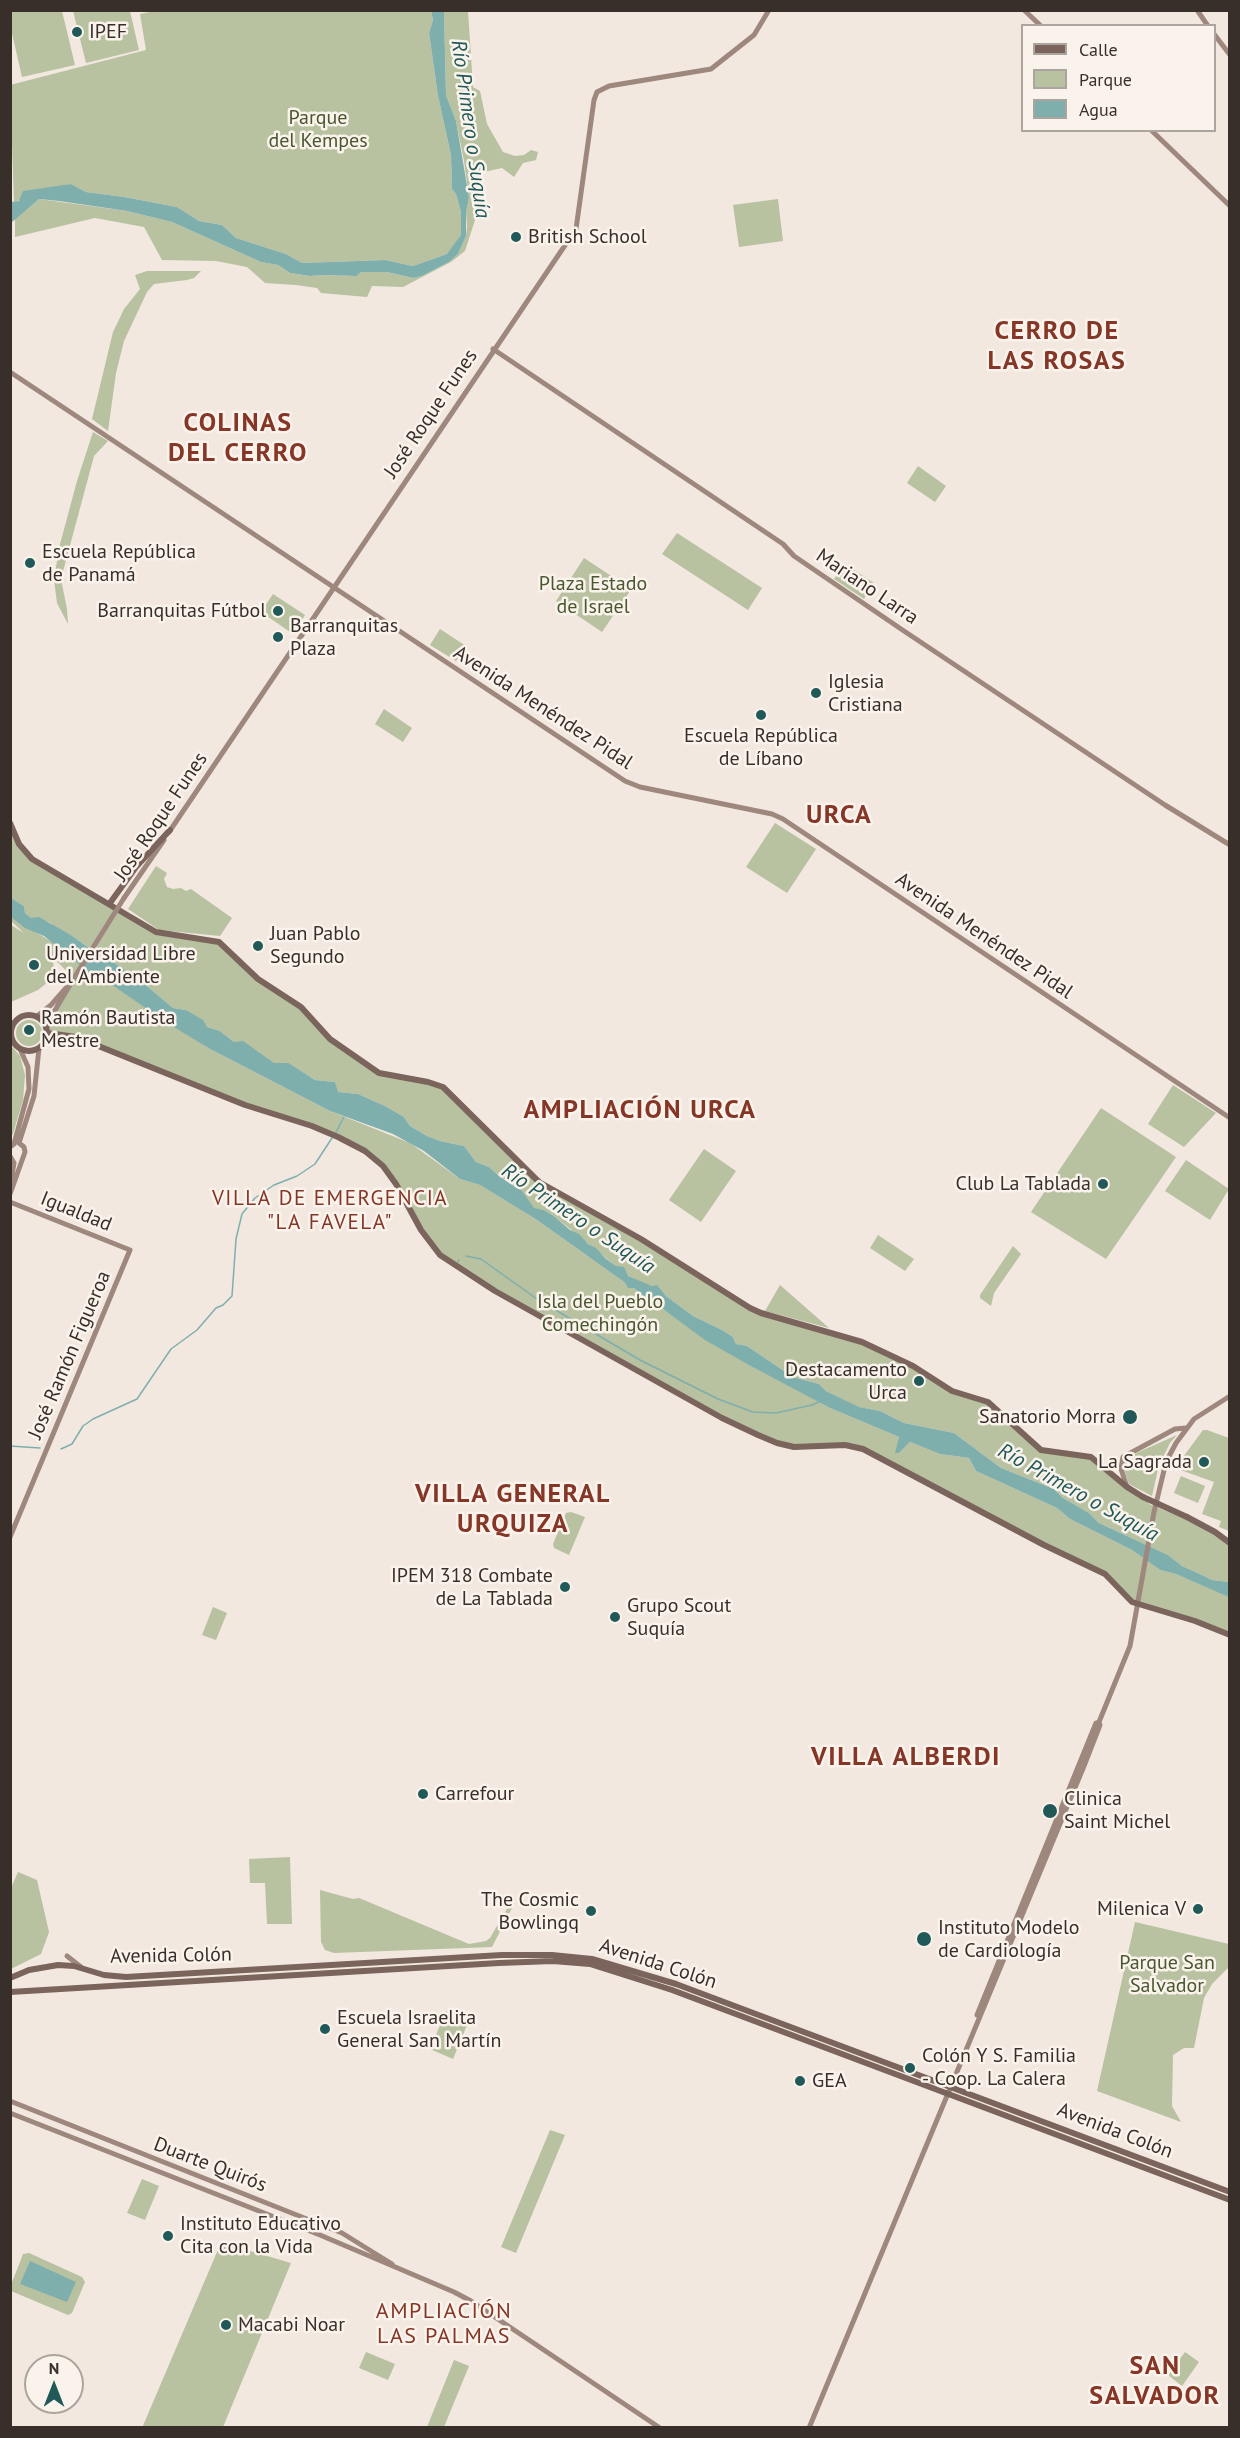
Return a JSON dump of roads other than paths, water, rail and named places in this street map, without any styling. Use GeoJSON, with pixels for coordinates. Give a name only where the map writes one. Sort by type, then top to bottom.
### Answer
{"type":"FeatureCollection","features":[{"type":"Feature","properties":{"kind":"main road","name":"José Roque Funes"},"geometry":{"type":"LineString","coordinates":[[74,978],[124,898],[576,229],[597,92],[605,87],[711,69],[754,35],[769,10]]}},
{"type":"Feature","properties":{"kind":"main road"},"geometry":{"type":"LineString","coordinates":[[1024,10],[1039,24]]}},
{"type":"Feature","properties":{"kind":"main road"},"geometry":{"type":"LineString","coordinates":[[1197,10],[1207,24]]}},
{"type":"Feature","properties":{"kind":"main road"},"geometry":{"type":"LineString","coordinates":[[1216,35],[1230,55]]}},
{"type":"Feature","properties":{"kind":"main road"},"geometry":{"type":"LineString","coordinates":[[1153,132],[1230,206]]}},
{"type":"Feature","properties":{"kind":"main road","name":"Mariano Larra"},"geometry":{"type":"LineString","coordinates":[[493,349],[783,544],[794,556],[901,629],[1165,805],[1230,845]]}},
{"type":"Feature","properties":{"kind":"main road","name":"Avenida Menéndez Pidal"},"geometry":{"type":"LineString","coordinates":[[10,372],[629,783],[772,814],[783,819],[1230,1118]]}},
{"type":"Feature","properties":{"kind":"main road"},"geometry":{"type":"LineString","coordinates":[[10,823],[19,844],[32,858],[161,934],[219,942],[258,979],[301,1007],[330,1039],[379,1074],[434,1083],[443,1087],[539,1182],[641,1239],[750,1308],[846,1336],[913,1366],[952,1391],[992,1404],[1041,1450],[1091,1457],[1127,1487],[1215,1532],[1230,1544]]}},
{"type":"Feature","properties":{"kind":"main road"},"geometry":{"type":"LineString","coordinates":[[110,903],[136,867],[170,830]]}},
{"type":"Feature","properties":{"kind":"main road"},"geometry":{"type":"LineString","coordinates":[[36,1017],[51,1005],[74,978]]}},
{"type":"Feature","properties":{"kind":"main road"},"geometry":{"type":"LineString","coordinates":[[46,1031],[44,1023],[36,1017],[23,1016],[13,1022],[12,1042],[20,1049],[28,1051],[39,1048],[45,1042],[51,1017],[74,978]]}},
{"type":"Feature","properties":{"kind":"main road"},"geometry":{"type":"LineString","coordinates":[[46,1031],[76,1037],[245,1105],[327,1131],[365,1151],[383,1166],[396,1184],[421,1230],[440,1255],[495,1291],[722,1418],[777,1443],[794,1447],[844,1445],[863,1449],[1044,1545],[1105,1574],[1125,1597],[1138,1604],[1195,1621],[1230,1635]]}},
{"type":"Feature","properties":{"kind":"main road"},"geometry":{"type":"LineString","coordinates":[[15,1145],[34,1096],[39,1048]]}},
{"type":"Feature","properties":{"kind":"main road"},"geometry":{"type":"LineString","coordinates":[[15,1145],[29,1089],[27,1068],[20,1049]]}},
{"type":"Feature","properties":{"kind":"main road"},"geometry":{"type":"LineString","coordinates":[[10,1194],[25,1150],[15,1145]]}},
{"type":"Feature","properties":{"kind":"main road"},"geometry":{"type":"LineString","coordinates":[[11,1156],[17,1159],[22,1157]]}},
{"type":"Feature","properties":{"kind":"main road"},"geometry":{"type":"LineString","coordinates":[[10,1186],[14,1163],[11,1156]]}},
{"type":"Feature","properties":{"kind":"main road","name":"Igualdad"},"geometry":{"type":"LineString","coordinates":[[10,1202],[130,1250]]}},
{"type":"Feature","properties":{"kind":"main road","name":"José Ramón Figueroa"},"geometry":{"type":"LineString","coordinates":[[10,1537],[130,1250]]}},
{"type":"Feature","properties":{"kind":"main road"},"geometry":{"type":"LineString","coordinates":[[809,2427],[1088,1756],[1100,1725],[1099,1722],[1130,1646],[1154,1512],[1166,1462],[1186,1428],[1201,1413],[1230,1396]]}},
{"type":"Feature","properties":{"kind":"main road"},"geometry":{"type":"LineString","coordinates":[[1127,1487],[1121,1469],[1123,1457],[1175,1429],[1186,1428]]}},
{"type":"Feature","properties":{"kind":"main road","name":"Avenida Colón"},"geometry":{"type":"LineString","coordinates":[[10,1978],[46,1966],[63,1965],[104,1975],[126,1977],[502,1955],[552,1955],[592,1959],[676,1984],[1230,2200]]}},
{"type":"Feature","properties":{"kind":"main road"},"geometry":{"type":"LineString","coordinates":[[67,1956],[85,1969]]}},
{"type":"Feature","properties":{"kind":"main road","name":"Avenida Colón"},"geometry":{"type":"LineString","coordinates":[[10,1992],[500,1963],[553,1961],[590,1964],[640,1978],[1230,2192]]}},
{"type":"Feature","properties":{"kind":"main road","name":"Duarte Quirós"},"geometry":{"type":"LineString","coordinates":[[10,2101],[342,2233],[393,2265],[471,2301],[660,2427]]}},
{"type":"Feature","properties":{"kind":"main road","name":"Duarte Quirós"},"geometry":{"type":"LineString","coordinates":[[10,2113],[320,2235],[387,2265],[393,2265]]}},
{"type":"Feature","properties":{"kind":"water"},"geometry":{"type":"Polygon","coordinates":[[[431,11],[444,11],[446,95],[456,121],[469,197],[466,236],[458,254],[449,262],[422,276],[413,278],[387,272],[361,272],[356,276],[310,276],[290,273],[278,265],[261,262],[172,222],[127,211],[59,201],[39,199],[11,223],[11,202],[19,201],[23,191],[71,184],[86,192],[177,207],[199,221],[222,225],[236,238],[286,254],[302,263],[385,260],[413,266],[447,254],[461,235],[461,212],[456,194],[452,189],[451,155],[438,96],[429,33],[433,20],[431,11]]]}},
{"type":"Feature","properties":{"kind":"water"},"geometry":{"type":"Polygon","coordinates":[[[11,898],[24,906],[25,913],[31,918],[39,917],[71,935],[142,982],[173,1008],[186,1010],[203,1020],[207,1027],[220,1031],[234,1042],[243,1041],[274,1063],[289,1063],[315,1080],[335,1082],[338,1092],[358,1094],[385,1106],[404,1117],[410,1126],[427,1136],[464,1146],[476,1162],[489,1167],[522,1191],[534,1208],[544,1210],[579,1234],[605,1258],[616,1266],[624,1267],[628,1276],[652,1286],[657,1285],[666,1296],[693,1316],[722,1330],[733,1337],[736,1344],[747,1346],[793,1377],[819,1384],[826,1391],[859,1407],[880,1411],[904,1423],[954,1433],[1001,1468],[1054,1489],[1063,1498],[1089,1513],[1099,1523],[1168,1555],[1182,1566],[1212,1580],[1229,1582],[1229,1597],[1176,1574],[1160,1570],[1132,1550],[1070,1519],[1057,1508],[976,1471],[969,1458],[940,1454],[910,1442],[899,1453],[895,1453],[899,1437],[830,1408],[705,1340],[663,1309],[662,1302],[657,1297],[647,1305],[646,1298],[634,1288],[628,1288],[624,1282],[537,1220],[480,1185],[460,1179],[424,1151],[393,1134],[330,1111],[210,1049],[169,1024],[112,985],[98,970],[96,975],[89,972],[44,936],[25,928],[11,917],[11,898]]]}},
{"type":"Feature","properties":{"kind":"water"},"geometry":{"type":"Polygon","coordinates":[[[30,2261],[76,2282],[67,2302],[20,2284],[30,2261]]]}},
{"type":"Feature","properties":{"kind":"waterway"},"geometry":{"type":"LineString","coordinates":[[335,1134],[344,1117]]}},
{"type":"Feature","properties":{"kind":"waterway"},"geometry":{"type":"LineString","coordinates":[[61,1449],[72,1444],[83,1426],[93,1419],[137,1399],[171,1349],[197,1330],[216,1308],[232,1296],[236,1239],[242,1214],[255,1198],[274,1185],[297,1176],[315,1164],[332,1138]]}},
{"type":"Feature","properties":{"kind":"waterway"},"geometry":{"type":"LineString","coordinates":[[466,1256],[481,1259],[537,1299],[601,1337],[640,1360],[718,1399],[753,1412],[776,1413],[821,1401]]}},
{"type":"Feature","properties":{"kind":"waterway"},"geometry":{"type":"LineString","coordinates":[[10,1446],[40,1448]]}},
{"type":"Feature","properties":{"kind":"place","name":"IPEF"},"geometry":{"type":"Point","coordinates":[77,32]}},
{"type":"Feature","properties":{"kind":"place","name":"British School"},"geometry":{"type":"Point","coordinates":[516,237]}},
{"type":"Feature","properties":{"kind":"place","name":"Escuela República de Panamá"},"geometry":{"type":"Point","coordinates":[30,563]}},
{"type":"Feature","properties":{"kind":"place","name":"Barranquitas Fútbol"},"geometry":{"type":"Point","coordinates":[278,611]}},
{"type":"Feature","properties":{"kind":"place","name":"Barranquitas Plaza"},"geometry":{"type":"Point","coordinates":[278,637]}},
{"type":"Feature","properties":{"kind":"place","name":"Iglesia Cristiana"},"geometry":{"type":"Point","coordinates":[816,693]}},
{"type":"Feature","properties":{"kind":"place","name":"Escuela República de Líbano"},"geometry":{"type":"Point","coordinates":[761,715]}},
{"type":"Feature","properties":{"kind":"place","name":"Juan Pablo Segundo"},"geometry":{"type":"Point","coordinates":[258,946]}},
{"type":"Feature","properties":{"kind":"place","name":"Universidad Libre del Ambiente"},"geometry":{"type":"Point","coordinates":[34,965]}},
{"type":"Feature","properties":{"kind":"place","name":"Ramón Bautista Mestre"},"geometry":{"type":"Point","coordinates":[29,1030]}},
{"type":"Feature","properties":{"kind":"place","name":"Club La Tablada"},"geometry":{"type":"Point","coordinates":[1103,1184]}},
{"type":"Feature","properties":{"kind":"place","name":"Destacamento Urca"},"geometry":{"type":"Point","coordinates":[919,1381]}},
{"type":"Feature","properties":{"kind":"place","name":"Sanatorio Morra"},"geometry":{"type":"Point","coordinates":[1130,1417]}},
{"type":"Feature","properties":{"kind":"place","name":"La Sagrada"},"geometry":{"type":"Point","coordinates":[1204,1462]}},
{"type":"Feature","properties":{"kind":"place","name":"IPEM 318 Combate de La Tablada"},"geometry":{"type":"Point","coordinates":[565,1587]}},
{"type":"Feature","properties":{"kind":"place","name":"Grupo Scout Suquía"},"geometry":{"type":"Point","coordinates":[615,1617]}},
{"type":"Feature","properties":{"kind":"place","name":"Carrefour"},"geometry":{"type":"Point","coordinates":[423,1794]}},
{"type":"Feature","properties":{"kind":"place","name":"Clinica Saint Michel"},"geometry":{"type":"Point","coordinates":[1050,1811]}},
{"type":"Feature","properties":{"kind":"place","name":"Milenica V"},"geometry":{"type":"Point","coordinates":[1198,1909]}},
{"type":"Feature","properties":{"kind":"place","name":"The Cosmic Bowlingq"},"geometry":{"type":"Point","coordinates":[591,1911]}},
{"type":"Feature","properties":{"kind":"place","name":"Instituto Modelo de Cardiología"},"geometry":{"type":"Point","coordinates":[924,1939]}},
{"type":"Feature","properties":{"kind":"place","name":"Escuela Israelita General San Martín"},"geometry":{"type":"Point","coordinates":[325,2029]}},
{"type":"Feature","properties":{"kind":"place","name":"Colón Y S. Familia - Coop. La Calera"},"geometry":{"type":"Point","coordinates":[910,2068]}},
{"type":"Feature","properties":{"kind":"place","name":"GEA"},"geometry":{"type":"Point","coordinates":[800,2081]}},
{"type":"Feature","properties":{"kind":"place","name":"Instituto Educativo Cita con la Vida"},"geometry":{"type":"Point","coordinates":[168,2236]}},
{"type":"Feature","properties":{"kind":"place","name":"Macabi Noar"},"geometry":{"type":"Point","coordinates":[226,2325]}},
{"type":"Feature","properties":{"kind":"district","name":"CERRO DE LAS ROSAS"},"geometry":{"type":"Point","coordinates":[1057,347]}},
{"type":"Feature","properties":{"kind":"district","name":"COLINAS DEL CERRO"},"geometry":{"type":"Point","coordinates":[238,439]}},
{"type":"Feature","properties":{"kind":"district","name":"URCA"},"geometry":{"type":"Point","coordinates":[839,816]}},
{"type":"Feature","properties":{"kind":"district","name":"AMPLIACIÓN URCA"},"geometry":{"type":"Point","coordinates":[640,1111]}},
{"type":"Feature","properties":{"kind":"district","name":"VILLA DE EMERGENCIA \"LA FAVELA\""},"geometry":{"type":"Point","coordinates":[330,1211]}},
{"type":"Feature","properties":{"kind":"district","name":"VILLA GENERAL URQUIZA"},"geometry":{"type":"Point","coordinates":[513,1510]}},
{"type":"Feature","properties":{"kind":"district","name":"VILLA ALBERDI"},"geometry":{"type":"Point","coordinates":[906,1758]}},
{"type":"Feature","properties":{"kind":"district","name":"AMPLIACIÓN LAS PALMAS"},"geometry":{"type":"Point","coordinates":[444,2324]}},
{"type":"Feature","properties":{"kind":"district","name":"SAN SALVADOR"},"geometry":{"type":"Point","coordinates":[1155,2382]}},
{"type":"Feature","properties":{"kind":"park label","name":"Parque del Kempes"},"geometry":{"type":"Point","coordinates":[318,130]}},
{"type":"Feature","properties":{"kind":"park label","name":"Plaza Estado de Israel"},"geometry":{"type":"Point","coordinates":[593,596]}},
{"type":"Feature","properties":{"kind":"park label","name":"Isla del Pueblo Comechingón"},"geometry":{"type":"Point","coordinates":[600,1314]}},
{"type":"Feature","properties":{"kind":"park label","name":"Parque San Salvador"},"geometry":{"type":"Point","coordinates":[1167,1974]}},
{"type":"Feature","properties":{"kind":"water label","name":"Río Primero o Suquía"},"geometry":{"type":"Point","coordinates":[470,129]}},
{"type":"Feature","properties":{"kind":"water label","name":"Río Primero o Suquía"},"geometry":{"type":"Point","coordinates":[578,1219]}},
{"type":"Feature","properties":{"kind":"water label","name":"Río Primero o Suquía"},"geometry":{"type":"Point","coordinates":[1078,1493]}}]}
